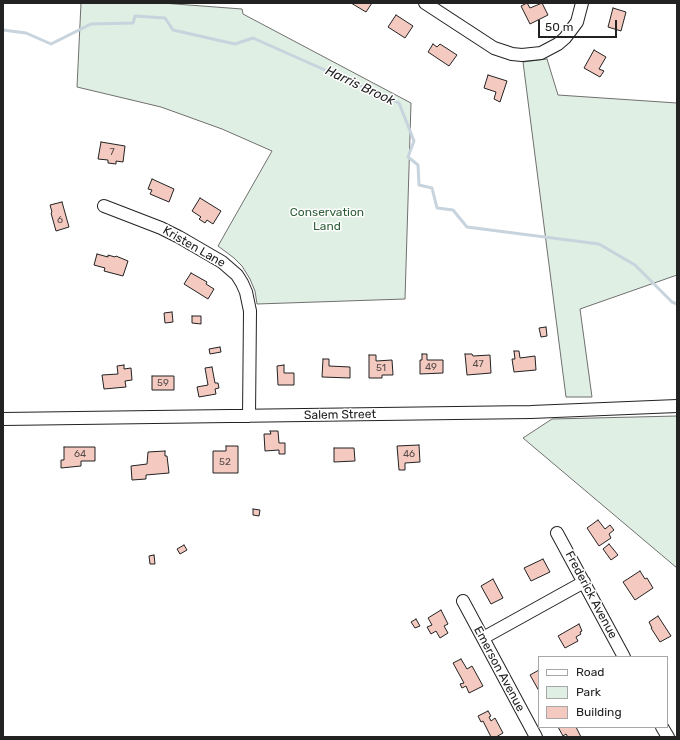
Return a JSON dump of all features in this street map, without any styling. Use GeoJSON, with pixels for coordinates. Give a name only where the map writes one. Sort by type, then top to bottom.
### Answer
{"type":"FeatureCollection","features":[{"type":"Feature","properties":{"kind":"street"},"geometry":{"type":"LineString","coordinates":[[425,3],[494,48],[512,54],[522,55],[541,53],[562,41],[572,30],[582,3]]}},
{"type":"Feature","properties":{"kind":"street","name":"Kristen Lane"},"geometry":{"type":"LineString","coordinates":[[104,206],[173,234],[222,262],[237,275],[242,282],[250,311],[249,416]]}},
{"type":"Feature","properties":{"kind":"street","name":"Salem Street"},"geometry":{"type":"LineString","coordinates":[[3,419],[524,412],[677,406]]}},
{"type":"Feature","properties":{"kind":"street","name":"Frederick Avenue"},"geometry":{"type":"LineString","coordinates":[[557,533],[623,656]]}},
{"type":"Feature","properties":{"kind":"street"},"geometry":{"type":"LineString","coordinates":[[483,638],[584,582]]}},
{"type":"Feature","properties":{"kind":"street","name":"Emerson Avenue"},"geometry":{"type":"LineString","coordinates":[[463,601],[536,737]]}},
{"type":"Feature","properties":{"kind":"street"},"geometry":{"type":"LineString","coordinates":[[663,728],[668,737]]}},
{"type":"Feature","properties":{"kind":"green space","name":"Conservation Land"},"geometry":{"type":"Polygon","coordinates":[[[81,3],[162,3],[242,9],[243,14],[411,103],[405,299],[257,304],[255,291],[242,266],[218,246],[272,151],[222,129],[161,107],[77,87],[81,3]]]}},
{"type":"Feature","properties":{"kind":"green space"},"geometry":{"type":"Polygon","coordinates":[[[547,59],[558,95],[677,103],[677,275],[580,309],[592,397],[566,397],[523,62],[547,59]]]}},
{"type":"Feature","properties":{"kind":"green space"},"geometry":{"type":"Polygon","coordinates":[[[677,416],[677,568],[523,438],[552,419],[677,416]]]}},
{"type":"Feature","properties":{"kind":"building"},"geometry":{"type":"Polygon","coordinates":[[[351,3],[372,3],[366,12],[351,3]]]}},
{"type":"Feature","properties":{"kind":"building"},"geometry":{"type":"Polygon","coordinates":[[[527,3],[530,8],[542,3],[548,15],[530,24],[521,6],[527,3]]]}},
{"type":"Feature","properties":{"kind":"building"},"geometry":{"type":"Polygon","coordinates":[[[613,8],[626,12],[621,31],[608,27],[613,8]]]}},
{"type":"Feature","properties":{"kind":"building"},"geometry":{"type":"Polygon","coordinates":[[[396,15],[413,26],[405,38],[388,27],[396,15]]]}},
{"type":"Feature","properties":{"kind":"building"},"geometry":{"type":"Polygon","coordinates":[[[433,44],[437,47],[440,44],[457,55],[449,66],[428,52],[433,44]]]}},
{"type":"Feature","properties":{"kind":"building"},"geometry":{"type":"Polygon","coordinates":[[[594,50],[606,57],[599,69],[604,71],[600,77],[584,68],[594,50]]]}},
{"type":"Feature","properties":{"kind":"building"},"geometry":{"type":"Polygon","coordinates":[[[488,75],[507,81],[500,102],[494,99],[496,92],[484,88],[488,75]]]}},
{"type":"Feature","properties":{"kind":"building"},"geometry":{"type":"Polygon","coordinates":[[[101,142],[125,146],[123,162],[116,161],[116,164],[108,163],[108,160],[98,159],[101,142]]]}},
{"type":"Feature","properties":{"kind":"building"},"geometry":{"type":"Polygon","coordinates":[[[152,179],[174,189],[169,202],[150,194],[152,190],[148,189],[152,179]]]}},
{"type":"Feature","properties":{"kind":"building"},"geometry":{"type":"Polygon","coordinates":[[[200,198],[221,211],[213,224],[207,220],[205,223],[199,219],[201,217],[192,211],[200,198]]]}},
{"type":"Feature","properties":{"kind":"building"},"geometry":{"type":"Polygon","coordinates":[[[62,202],[69,227],[56,231],[50,205],[62,202]]]}},
{"type":"Feature","properties":{"kind":"building"},"geometry":{"type":"Polygon","coordinates":[[[97,254],[108,257],[108,255],[116,256],[128,261],[123,276],[104,271],[105,268],[94,265],[97,254]]]}},
{"type":"Feature","properties":{"kind":"building"},"geometry":{"type":"Polygon","coordinates":[[[191,273],[207,282],[206,284],[214,289],[208,299],[184,284],[191,273]]]}},
{"type":"Feature","properties":{"kind":"building"},"geometry":{"type":"Polygon","coordinates":[[[172,312],[173,322],[165,323],[164,313],[172,312]]]}},
{"type":"Feature","properties":{"kind":"building"},"geometry":{"type":"Polygon","coordinates":[[[192,316],[201,316],[201,324],[192,323],[192,316]]]}},
{"type":"Feature","properties":{"kind":"building"},"geometry":{"type":"Polygon","coordinates":[[[546,327],[547,336],[541,337],[539,328],[546,327]]]}},
{"type":"Feature","properties":{"kind":"building"},"geometry":{"type":"Polygon","coordinates":[[[220,347],[221,352],[210,354],[209,349],[220,347]]]}},
{"type":"Feature","properties":{"kind":"building"},"geometry":{"type":"Polygon","coordinates":[[[514,351],[519,351],[520,358],[535,356],[536,370],[514,372],[512,359],[515,359],[514,351]]]}},
{"type":"Feature","properties":{"kind":"building"},"geometry":{"type":"Polygon","coordinates":[[[422,354],[427,354],[427,360],[443,360],[443,373],[420,374],[420,360],[422,360],[422,354]]]}},
{"type":"Feature","properties":{"kind":"building"},"geometry":{"type":"Polygon","coordinates":[[[465,354],[472,354],[473,356],[490,355],[491,373],[467,375],[465,354]]]}},
{"type":"Feature","properties":{"kind":"building"},"geometry":{"type":"Polygon","coordinates":[[[369,355],[376,355],[376,361],[392,360],[393,375],[382,375],[382,378],[369,378],[369,355]]]}},
{"type":"Feature","properties":{"kind":"building"},"geometry":{"type":"Polygon","coordinates":[[[323,359],[329,359],[329,366],[350,367],[350,378],[322,377],[323,359]]]}},
{"type":"Feature","properties":{"kind":"building"},"geometry":{"type":"Polygon","coordinates":[[[124,365],[124,369],[131,368],[132,380],[125,381],[126,387],[104,389],[102,375],[118,374],[117,366],[124,365]]]}},
{"type":"Feature","properties":{"kind":"building"},"geometry":{"type":"Polygon","coordinates":[[[284,365],[284,373],[294,373],[294,385],[278,385],[277,366],[284,365]]]}},
{"type":"Feature","properties":{"kind":"building"},"geometry":{"type":"Polygon","coordinates":[[[212,367],[215,383],[218,383],[219,388],[215,389],[216,394],[199,397],[197,387],[208,385],[205,368],[212,367]]]}},
{"type":"Feature","properties":{"kind":"building"},"geometry":{"type":"Polygon","coordinates":[[[152,376],[174,376],[174,390],[152,390],[152,376]]]}},
{"type":"Feature","properties":{"kind":"building"},"geometry":{"type":"Polygon","coordinates":[[[270,431],[278,431],[279,443],[285,443],[285,454],[279,454],[279,450],[265,451],[264,434],[271,434],[270,431]]]}},
{"type":"Feature","properties":{"kind":"building"},"geometry":{"type":"Polygon","coordinates":[[[419,445],[420,462],[405,463],[405,470],[399,470],[397,446],[419,445]]]}},
{"type":"Feature","properties":{"kind":"building"},"geometry":{"type":"Polygon","coordinates":[[[226,446],[238,446],[238,473],[213,473],[213,451],[226,451],[226,446]]]}},
{"type":"Feature","properties":{"kind":"building"},"geometry":{"type":"Polygon","coordinates":[[[64,447],[95,447],[95,461],[81,461],[81,466],[61,468],[61,460],[64,460],[64,447]]]}},
{"type":"Feature","properties":{"kind":"building"},"geometry":{"type":"Polygon","coordinates":[[[334,448],[354,448],[355,461],[334,462],[334,448]]]}},
{"type":"Feature","properties":{"kind":"building"},"geometry":{"type":"Polygon","coordinates":[[[165,451],[169,473],[146,475],[146,479],[132,480],[131,466],[147,464],[148,452],[165,451]]]}},
{"type":"Feature","properties":{"kind":"building"},"geometry":{"type":"Polygon","coordinates":[[[253,509],[260,510],[259,516],[253,515],[253,509]]]}},
{"type":"Feature","properties":{"kind":"building"},"geometry":{"type":"Polygon","coordinates":[[[598,520],[605,529],[610,525],[614,530],[609,534],[611,538],[599,546],[587,528],[598,520]]]}},
{"type":"Feature","properties":{"kind":"building"},"geometry":{"type":"Polygon","coordinates":[[[609,544],[618,555],[611,560],[603,549],[609,544]]]}},
{"type":"Feature","properties":{"kind":"building"},"geometry":{"type":"Polygon","coordinates":[[[184,545],[187,550],[180,554],[177,549],[184,545]]]}},
{"type":"Feature","properties":{"kind":"building"},"geometry":{"type":"Polygon","coordinates":[[[154,555],[155,564],[150,564],[149,556],[154,555]]]}},
{"type":"Feature","properties":{"kind":"building"},"geometry":{"type":"Polygon","coordinates":[[[543,559],[550,572],[531,581],[524,568],[543,559]]]}},
{"type":"Feature","properties":{"kind":"building"},"geometry":{"type":"Polygon","coordinates":[[[640,571],[645,579],[647,578],[653,588],[635,600],[623,582],[640,571]]]}},
{"type":"Feature","properties":{"kind":"building"},"geometry":{"type":"Polygon","coordinates":[[[493,579],[503,598],[491,604],[481,586],[493,579]]]}},
{"type":"Feature","properties":{"kind":"building"},"geometry":{"type":"Polygon","coordinates":[[[441,610],[448,624],[444,626],[448,633],[440,638],[436,631],[431,634],[427,627],[432,625],[428,618],[441,610]]]}},
{"type":"Feature","properties":{"kind":"building"},"geometry":{"type":"Polygon","coordinates":[[[658,616],[671,636],[660,642],[649,622],[658,616]]]}},
{"type":"Feature","properties":{"kind":"building"},"geometry":{"type":"Polygon","coordinates":[[[416,619],[420,626],[415,628],[411,622],[416,619]]]}},
{"type":"Feature","properties":{"kind":"building"},"geometry":{"type":"Polygon","coordinates":[[[579,624],[582,631],[580,632],[581,634],[576,637],[578,641],[565,648],[558,636],[579,624]]]}},
{"type":"Feature","properties":{"kind":"building"},"geometry":{"type":"Polygon","coordinates":[[[461,659],[467,669],[472,666],[483,686],[469,693],[466,686],[462,688],[460,684],[464,683],[453,663],[461,659]]]}},
{"type":"Feature","properties":{"kind":"building"},"geometry":{"type":"Polygon","coordinates":[[[538,671],[538,689],[530,675],[538,671]]]}},
{"type":"Feature","properties":{"kind":"building"},"geometry":{"type":"Polygon","coordinates":[[[488,711],[491,716],[489,717],[491,721],[495,718],[503,733],[496,737],[491,737],[483,721],[481,722],[478,716],[488,711]]]}},
{"type":"Feature","properties":{"kind":"building"},"geometry":{"type":"Polygon","coordinates":[[[559,728],[576,728],[581,737],[568,737],[566,734],[563,736],[559,728]]]}},
{"type":"Feature","properties":{"kind":"waterway","name":"Harris Brook"},"geometry":{"type":"LineString","coordinates":[[3,30],[26,33],[51,44],[91,24],[133,23],[135,16],[165,18],[173,30],[235,44],[253,38],[399,103],[414,141],[408,157],[418,165],[419,185],[432,188],[437,208],[453,210],[467,227],[599,244],[635,265],[672,302],[677,304]]}}]}
